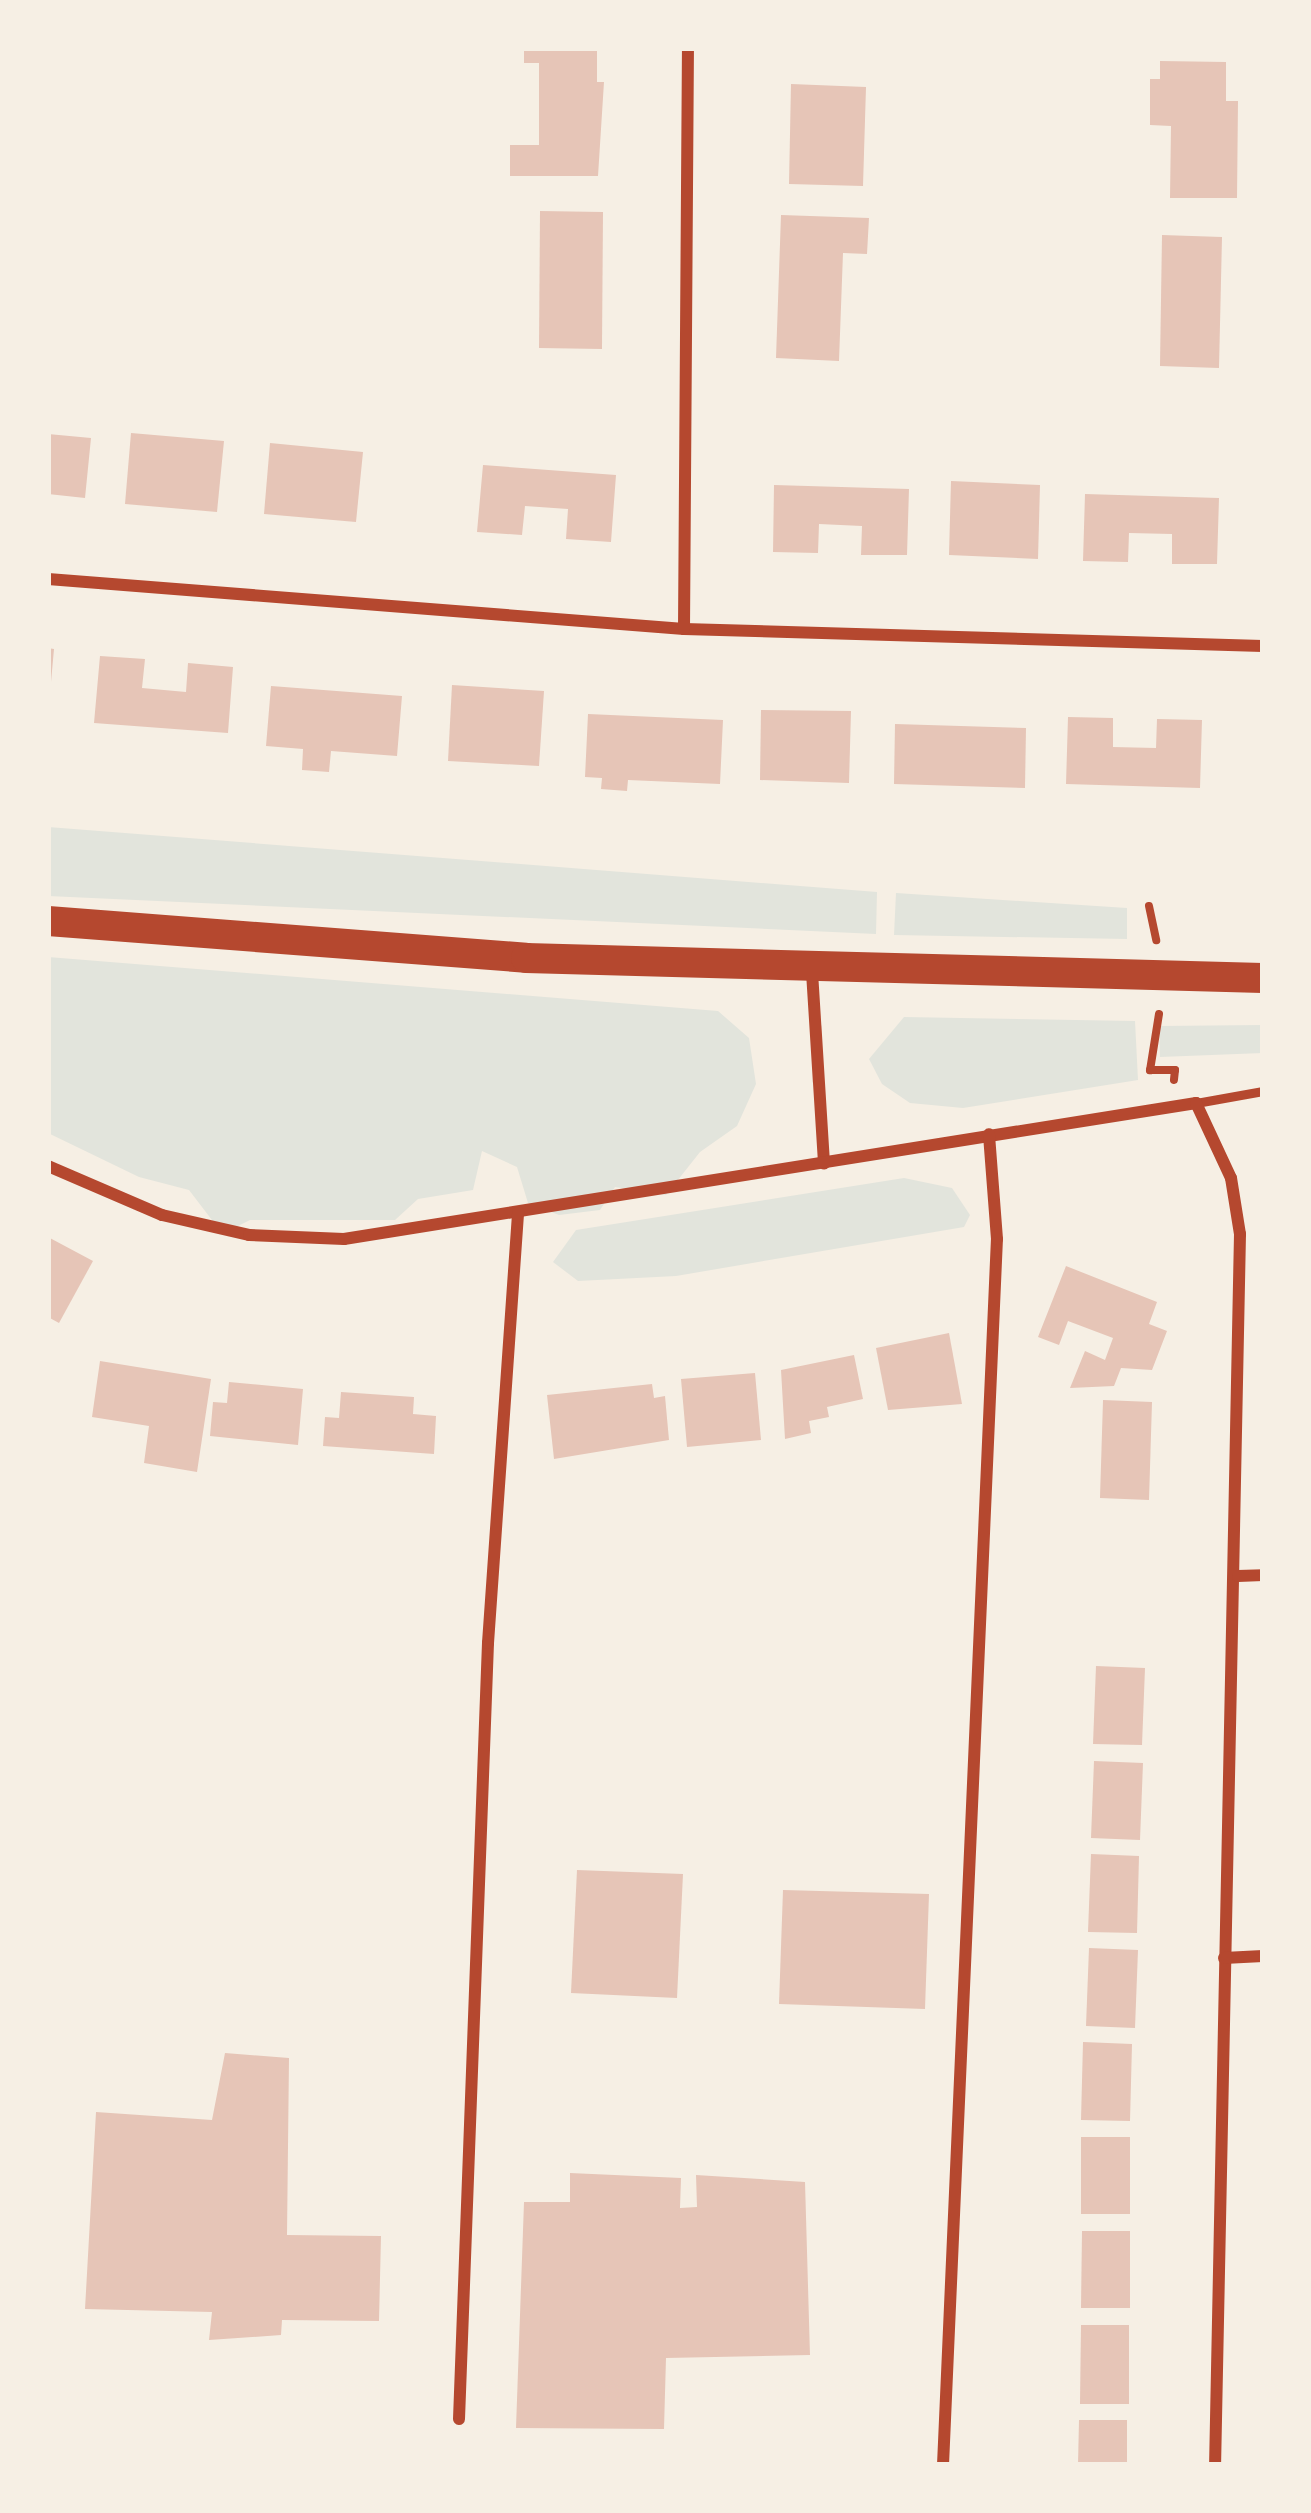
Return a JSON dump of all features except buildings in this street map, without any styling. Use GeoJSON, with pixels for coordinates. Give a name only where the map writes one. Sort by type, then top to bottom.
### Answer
{"type":"FeatureCollection","features":[{"type":"Feature","properties":{"kind":"main road"},"geometry":{"type":"LineString","coordinates":[[48,921],[526,958],[812,971],[1263,978]]}},
{"type":"Feature","properties":{"kind":"street"},"geometry":{"type":"LineString","coordinates":[[684,629],[688,48]]}},
{"type":"Feature","properties":{"kind":"street"},"geometry":{"type":"LineString","coordinates":[[48,579],[684,629],[1263,646]]}},
{"type":"Feature","properties":{"kind":"street"},"geometry":{"type":"LineString","coordinates":[[812,971],[824,1163]]}},
{"type":"Feature","properties":{"kind":"street"},"geometry":{"type":"LineString","coordinates":[[48,1166],[162,1216],[249,1235],[344,1239],[1196,1102],[1225,1159],[1238,1212],[1238,1576],[1224,1958],[1214,2465]]}},
{"type":"Feature","properties":{"kind":"street"},"geometry":{"type":"LineString","coordinates":[[943,2465],[998,1239],[988,1134]]}},
{"type":"Feature","properties":{"kind":"street"},"geometry":{"type":"LineString","coordinates":[[459,2420],[488,1643],[518,1212]]}},
{"type":"Feature","properties":{"kind":"street"},"geometry":{"type":"LineString","coordinates":[[1238,1576],[1263,1575]]}},
{"type":"Feature","properties":{"kind":"street"},"geometry":{"type":"LineString","coordinates":[[1224,1958],[1263,1956]]}},
{"type":"Feature","properties":{"kind":"lane"},"geometry":{"type":"LineString","coordinates":[[1196,1102],[1263,1091]]}},
{"type":"Feature","properties":{"kind":"path"},"geometry":{"type":"LineString","coordinates":[[1150,1070],[1175,1070]]}},
{"type":"Feature","properties":{"kind":"shaded area"},"geometry":{"type":"Polygon","coordinates":[[[48,827],[877,892],[876,934],[48,896],[48,827]]]}},
{"type":"Feature","properties":{"kind":"shaded area"},"geometry":{"type":"Polygon","coordinates":[[[896,893],[1127,908],[1127,939],[894,935],[896,893]]]}},
{"type":"Feature","properties":{"kind":"shaded area"},"geometry":{"type":"Polygon","coordinates":[[[48,957],[718,1011],[749,1038],[756,1084],[737,1126],[700,1152],[666,1195],[615,1187],[600,1210],[559,1215],[528,1203],[517,1167],[482,1151],[473,1190],[418,1199],[395,1220],[250,1220],[234,1228],[215,1224],[189,1190],[139,1177],[48,1133],[48,957]]]}},
{"type":"Feature","properties":{"kind":"shaded area"},"geometry":{"type":"Polygon","coordinates":[[[904,1017],[1135,1021],[1138,1080],[963,1108],[910,1103],[882,1084],[869,1059],[904,1017]]]}},
{"type":"Feature","properties":{"kind":"shaded area"},"geometry":{"type":"Polygon","coordinates":[[[1263,1025],[1263,1053],[1160,1057],[1159,1026],[1263,1025]]]}},
{"type":"Feature","properties":{"kind":"shaded area"},"geometry":{"type":"Polygon","coordinates":[[[904,1178],[952,1188],[970,1215],[964,1227],[676,1276],[578,1281],[553,1262],[576,1230],[904,1178]]]}}]}
